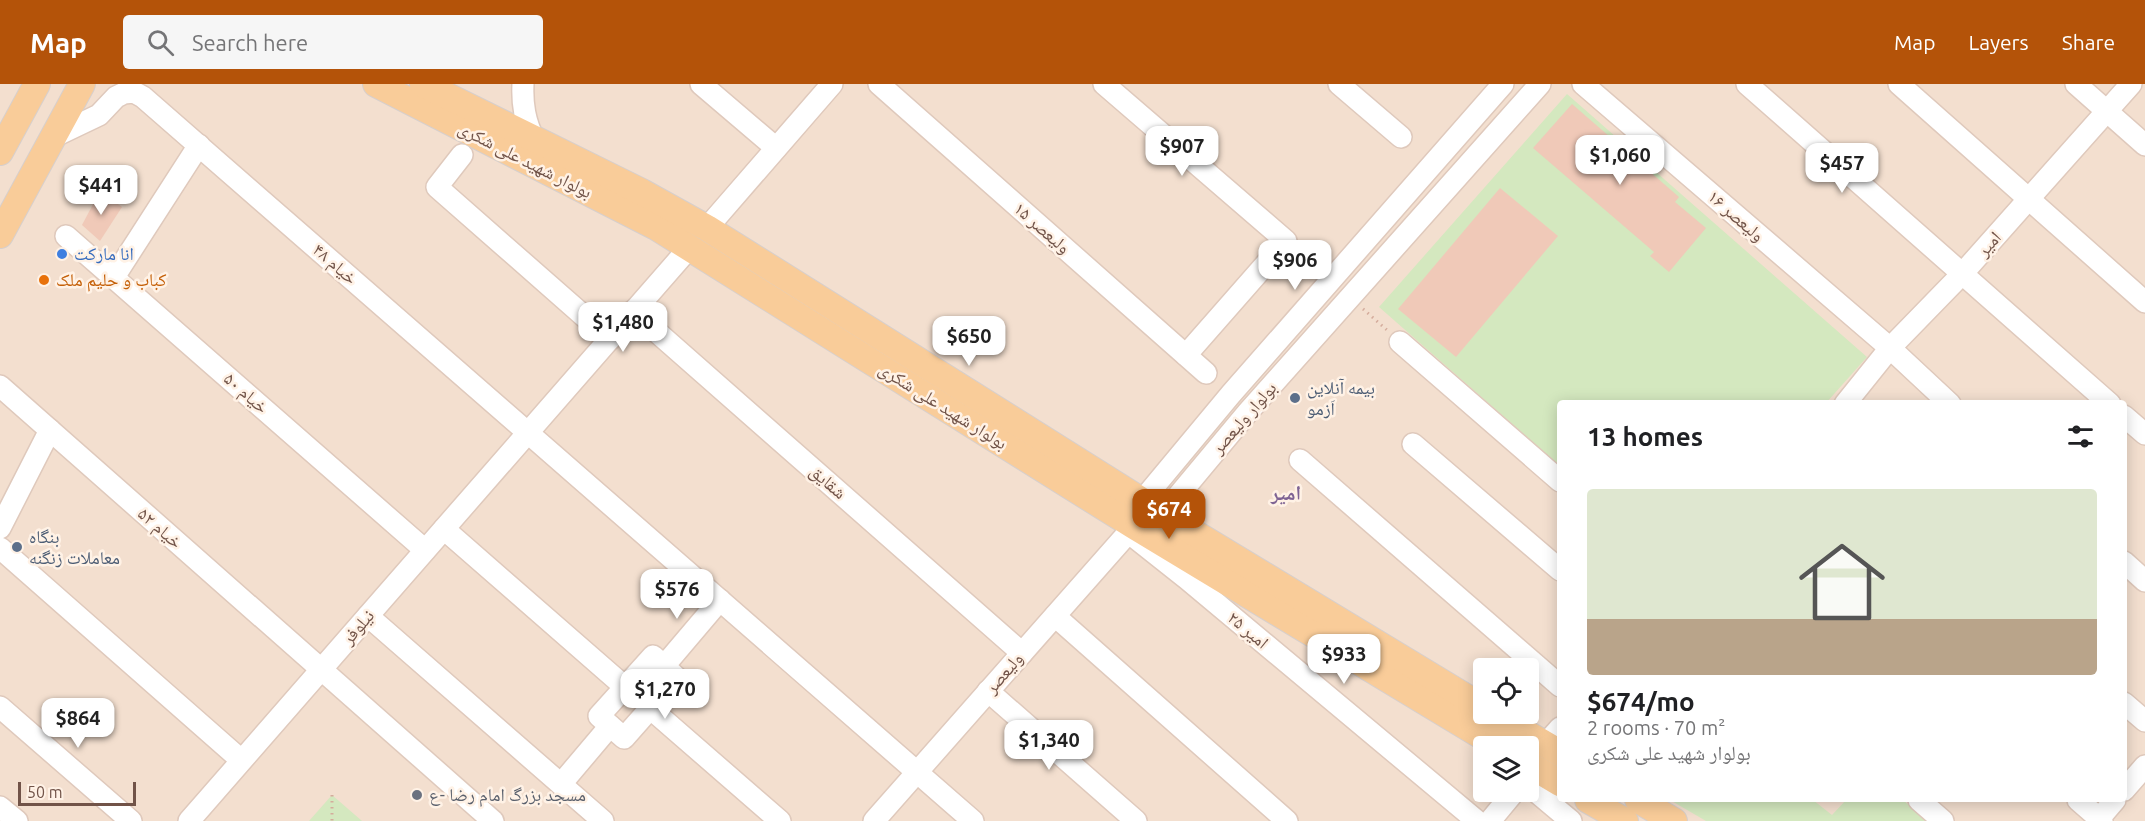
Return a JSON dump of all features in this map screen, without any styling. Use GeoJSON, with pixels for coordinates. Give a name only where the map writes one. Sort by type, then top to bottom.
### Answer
{"type":"FeatureCollection","features":[{"type":"Feature","properties":{"kind":"main road"},"geometry":{"type":"LineString","coordinates":[[0,152],[37,84]]}},
{"type":"Feature","properties":{"kind":"main road"},"geometry":{"type":"LineString","coordinates":[[0,236],[82,84]]}},
{"type":"Feature","properties":{"kind":"main road","name":"بولوار شهید علی شکری"},"geometry":{"type":"LineString","coordinates":[[376,84],[656,227],[1041,467],[1131,529],[1481,736]]}},
{"type":"Feature","properties":{"kind":"main road","name":"بولوار شهید علی شکری"},"geometry":{"type":"LineString","coordinates":[[423,84],[642,192],[706,228],[1152,508],[1473,701]]}},
{"type":"Feature","properties":{"kind":"main road"},"geometry":{"type":"LineString","coordinates":[[1041,467],[1056,447]]}},
{"type":"Feature","properties":{"kind":"main road"},"geometry":{"type":"LineString","coordinates":[[1516,724],[1555,742]]}},
{"type":"Feature","properties":{"kind":"main road"},"geometry":{"type":"LineString","coordinates":[[1539,776],[1557,782]]}},
{"type":"Feature","properties":{"kind":"main road"},"geometry":{"type":"LineString","coordinates":[[1592,802],[1625,821]]}},
{"type":"Feature","properties":{"kind":"main road"},"geometry":{"type":"LineString","coordinates":[[1641,802],[1674,821]]}},
{"type":"Feature","properties":{"kind":"street"},"geometry":{"type":"LineString","coordinates":[[523,84],[522,98],[526,122],[534,140]]}},
{"type":"Feature","properties":{"kind":"street"},"geometry":{"type":"LineString","coordinates":[[701,84],[776,148]]}},
{"type":"Feature","properties":{"kind":"street"},"geometry":{"type":"LineString","coordinates":[[706,228],[832,84]]}},
{"type":"Feature","properties":{"kind":"street","name":"ولیعصر ۱۵"},"geometry":{"type":"LineString","coordinates":[[879,84],[1206,373]]}},
{"type":"Feature","properties":{"kind":"street"},"geometry":{"type":"LineString","coordinates":[[1104,84],[1286,241],[1186,355]]}},
{"type":"Feature","properties":{"kind":"street"},"geometry":{"type":"LineString","coordinates":[[1340,84],[1401,137]]}},
{"type":"Feature","properties":{"kind":"street","name":"بولوار ولیعصر"},"geometry":{"type":"LineString","coordinates":[[1152,508],[1231,394],[1503,84]]}},
{"type":"Feature","properties":{"kind":"street","name":"بولوار ولیعصر"},"geometry":{"type":"LineString","coordinates":[[1131,529],[1248,412],[1540,84]]}},
{"type":"Feature","properties":{"kind":"street","name":"ولیعصر ۱۶"},"geometry":{"type":"LineString","coordinates":[[1583,84],[1890,348],[1946,400]]}},
{"type":"Feature","properties":{"kind":"street"},"geometry":{"type":"LineString","coordinates":[[1747,84],[2105,400]]}},
{"type":"Feature","properties":{"kind":"street"},"geometry":{"type":"LineString","coordinates":[[1899,84],[2145,302]]}},
{"type":"Feature","properties":{"kind":"street"},"geometry":{"type":"LineString","coordinates":[[2076,84],[2145,145]]}},
{"type":"Feature","properties":{"kind":"street","name":"امیر"},"geometry":{"type":"LineString","coordinates":[[1848,400],[1890,348],[1962,274],[2131,84]]}},
{"type":"Feature","properties":{"kind":"street","name":"خیام ۴۸"},"geometry":{"type":"LineString","coordinates":[[54,137],[99,115],[116,97],[124,93],[134,92],[143,97],[973,821]]}},
{"type":"Feature","properties":{"kind":"street"},"geometry":{"type":"LineString","coordinates":[[114,277],[200,145]]}},
{"type":"Feature","properties":{"kind":"street"},"geometry":{"type":"LineString","coordinates":[[462,155],[437,187],[609,339]]}},
{"type":"Feature","properties":{"kind":"street","name":"خیام ۵۰"},"geometry":{"type":"LineString","coordinates":[[66,236],[425,550]]}},
{"type":"Feature","properties":{"kind":"street","name":"نیلوفر"},"geometry":{"type":"LineString","coordinates":[[189,821],[689,248]]}},
{"type":"Feature","properties":{"kind":"street","name":"شقایق"},"geometry":{"type":"LineString","coordinates":[[633,311],[1022,652]]}},
{"type":"Feature","properties":{"kind":"street"},"geometry":{"type":"LineString","coordinates":[[1400,342],[1557,478]]}},
{"type":"Feature","properties":{"kind":"street","name":"خیام ۵۲"},"geometry":{"type":"LineString","coordinates":[[0,386],[494,821]]}},
{"type":"Feature","properties":{"kind":"street"},"geometry":{"type":"LineString","coordinates":[[2127,419],[2145,434]]}},
{"type":"Feature","properties":{"kind":"street"},"geometry":{"type":"LineString","coordinates":[[0,528],[50,430]]}},
{"type":"Feature","properties":{"kind":"street"},"geometry":{"type":"LineString","coordinates":[[1413,444],[1557,567]]}},
{"type":"Feature","properties":{"kind":"street"},"geometry":{"type":"LineString","coordinates":[[1300,460],[1557,683]]}},
{"type":"Feature","properties":{"kind":"street"},"geometry":{"type":"LineString","coordinates":[[444,529],[625,687]]}},
{"type":"Feature","properties":{"kind":"street","name":"ولیعصر"},"geometry":{"type":"LineString","coordinates":[[874,821],[1131,529]]}},
{"type":"Feature","properties":{"kind":"street","name":"امیر ۲۵"},"geometry":{"type":"LineString","coordinates":[[1131,529],[1195,586],[1477,821]]}},
{"type":"Feature","properties":{"kind":"street"},"geometry":{"type":"LineString","coordinates":[[0,548],[241,760]]}},
{"type":"Feature","properties":{"kind":"street"},"geometry":{"type":"LineString","coordinates":[[2127,565],[2145,581]]}},
{"type":"Feature","properties":{"kind":"street"},"geometry":{"type":"LineString","coordinates":[[664,666],[720,600]]}},
{"type":"Feature","properties":{"kind":"street"},"geometry":{"type":"LineString","coordinates":[[368,616],[603,821]]}},
{"type":"Feature","properties":{"kind":"street"},"geometry":{"type":"LineString","coordinates":[[1054,616],[1287,821]]}},
{"type":"Feature","properties":{"kind":"street"},"geometry":{"type":"LineString","coordinates":[[653,656],[664,666],[677,678],[624,738],[599,716],[653,656]]}},
{"type":"Feature","properties":{"kind":"street"},"geometry":{"type":"LineString","coordinates":[[988,691],[1136,821]]}},
{"type":"Feature","properties":{"kind":"street"},"geometry":{"type":"LineString","coordinates":[[2127,706],[2145,721]]}},
{"type":"Feature","properties":{"kind":"street"},"geometry":{"type":"LineString","coordinates":[[0,707],[131,821]]}},
{"type":"Feature","properties":{"kind":"street"},"geometry":{"type":"LineString","coordinates":[[650,708],[780,821]]}},
{"type":"Feature","properties":{"kind":"street"},"geometry":{"type":"LineString","coordinates":[[561,784],[610,726]]}},
{"type":"Feature","properties":{"kind":"street"},"geometry":{"type":"LineString","coordinates":[[2127,787],[2145,766]]}},
{"type":"Feature","properties":{"kind":"street"},"geometry":{"type":"LineString","coordinates":[[1539,784],[1571,821]]}},
{"type":"Feature","properties":{"kind":"street"},"geometry":{"type":"LineString","coordinates":[[1490,821],[1506,802]]}},
{"type":"Feature","properties":{"kind":"street"},"geometry":{"type":"LineString","coordinates":[[1921,802],[1943,821]]}},
{"type":"Feature","properties":{"kind":"street"},"geometry":{"type":"LineString","coordinates":[[2080,802],[2099,820],[2113,802]]}},
{"type":"Feature","properties":{"kind":"street"},"geometry":{"type":"LineString","coordinates":[[0,807],[17,821]]}},
{"type":"Feature","properties":{"kind":"path"},"geometry":{"type":"LineString","coordinates":[[1286,241],[1331,280]]}},
{"type":"Feature","properties":{"kind":"path"},"geometry":{"type":"LineString","coordinates":[[1350,297],[1400,342]]}},
{"type":"Feature","properties":{"kind":"path"},"geometry":{"type":"LineString","coordinates":[[332,795],[332,821]]}},
{"type":"Feature","properties":{"kind":"shaded area"},"geometry":{"type":"Polygon","coordinates":[[[0,84],[2145,84],[2145,821],[0,821],[0,84]]]}},
{"type":"Feature","properties":{"kind":"green space"},"geometry":{"type":"Polygon","coordinates":[[[1567,94],[1867,357],[1829,400],[1557,400],[1557,463],[1379,307],[1567,94]]]}},
{"type":"Feature","properties":{"kind":"green space"},"geometry":{"type":"Polygon","coordinates":[[[332,795],[362,821],[309,821],[332,795]]]}},
{"type":"Feature","properties":{"kind":"green space"},"geometry":{"type":"Polygon","coordinates":[[[1673,802],[1816,802],[1832,815],[1844,802],[1905,802],[1927,821],[1706,821],[1673,802]]]}},
{"type":"Feature","properties":{"kind":"building"},"geometry":{"type":"Polygon","coordinates":[[[1572,104],[1679,197],[1675,202],[1706,228],[1669,272],[1650,256],[1654,252],[1533,148],[1572,104]]]}},
{"type":"Feature","properties":{"kind":"building"},"geometry":{"type":"Polygon","coordinates":[[[1500,188],[1558,236],[1456,357],[1398,309],[1500,188]]]}},
{"type":"Feature","properties":{"kind":"building"},"geometry":{"type":"Polygon","coordinates":[[[100,191],[122,207],[100,241],[82,225],[100,191]]]}},
{"type":"Feature","properties":{"kind":"place","name":"انا مارکت"},"geometry":{"type":"Point","coordinates":[62,254]}},
{"type":"Feature","properties":{"kind":"place","name":"کباب و حلیم ملک"},"geometry":{"type":"Point","coordinates":[44,280]}},
{"type":"Feature","properties":{"kind":"place","name":"بیمه آنلاین اَزمو"},"geometry":{"type":"Point","coordinates":[1295,398]}},
{"type":"Feature","properties":{"kind":"place","name":"بنگاه معاملات زنگنه"},"geometry":{"type":"Point","coordinates":[17,547]}},
{"type":"Feature","properties":{"kind":"place","name":"مسجد بزرگ امام رضا -ع"},"geometry":{"type":"Point","coordinates":[417,795]}},
{"type":"Feature","properties":{"kind":"district","name":"امیر"},"geometry":{"type":"Point","coordinates":[1286,493]}}]}
